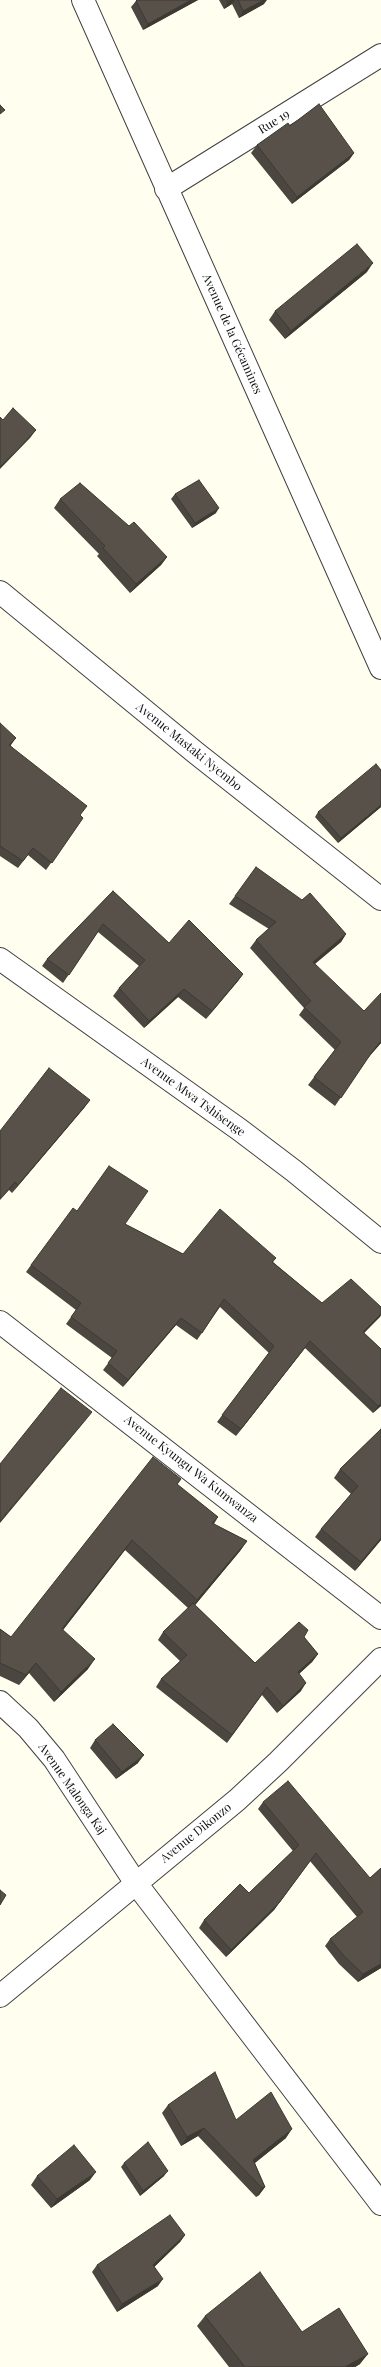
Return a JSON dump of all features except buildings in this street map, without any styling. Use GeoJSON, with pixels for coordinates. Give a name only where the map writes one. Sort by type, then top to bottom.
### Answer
{"type":"FeatureCollection","features":[{"type":"Feature","properties":{"kind":"street","name":"Avenue de la Gécamines"},"geometry":{"type":"LineString","coordinates":[[83,0],[166,189],[380,662]]}},
{"type":"Feature","properties":{"kind":"street","name":"Rue 19"},"geometry":{"type":"LineString","coordinates":[[166,189],[381,55]]}},
{"type":"Feature","properties":{"kind":"street","name":"Avenue Mastaki Nyembo"},"geometry":{"type":"LineString","coordinates":[[0,592],[196,753],[381,899]]}},
{"type":"Feature","properties":{"kind":"street","name":"Avenue Mwa Tshisenge"},"geometry":{"type":"LineString","coordinates":[[0,959],[240,1130],[294,1171],[381,1242]]}},
{"type":"Feature","properties":{"kind":"street","name":"Avenue Kyungu Wa Kumwanza"},"geometry":{"type":"LineString","coordinates":[[0,1322],[381,1618]]}},
{"type":"Feature","properties":{"kind":"street","name":"Avenue Dikonzo"},"geometry":{"type":"LineString","coordinates":[[0,1996],[135,1882],[249,1789],[381,1659]]}},
{"type":"Feature","properties":{"kind":"street","name":"Avenue Malonga Kaj"},"geometry":{"type":"LineString","coordinates":[[0,1702],[28,1728],[54,1759],[135,1882],[381,2204]]}}]}
